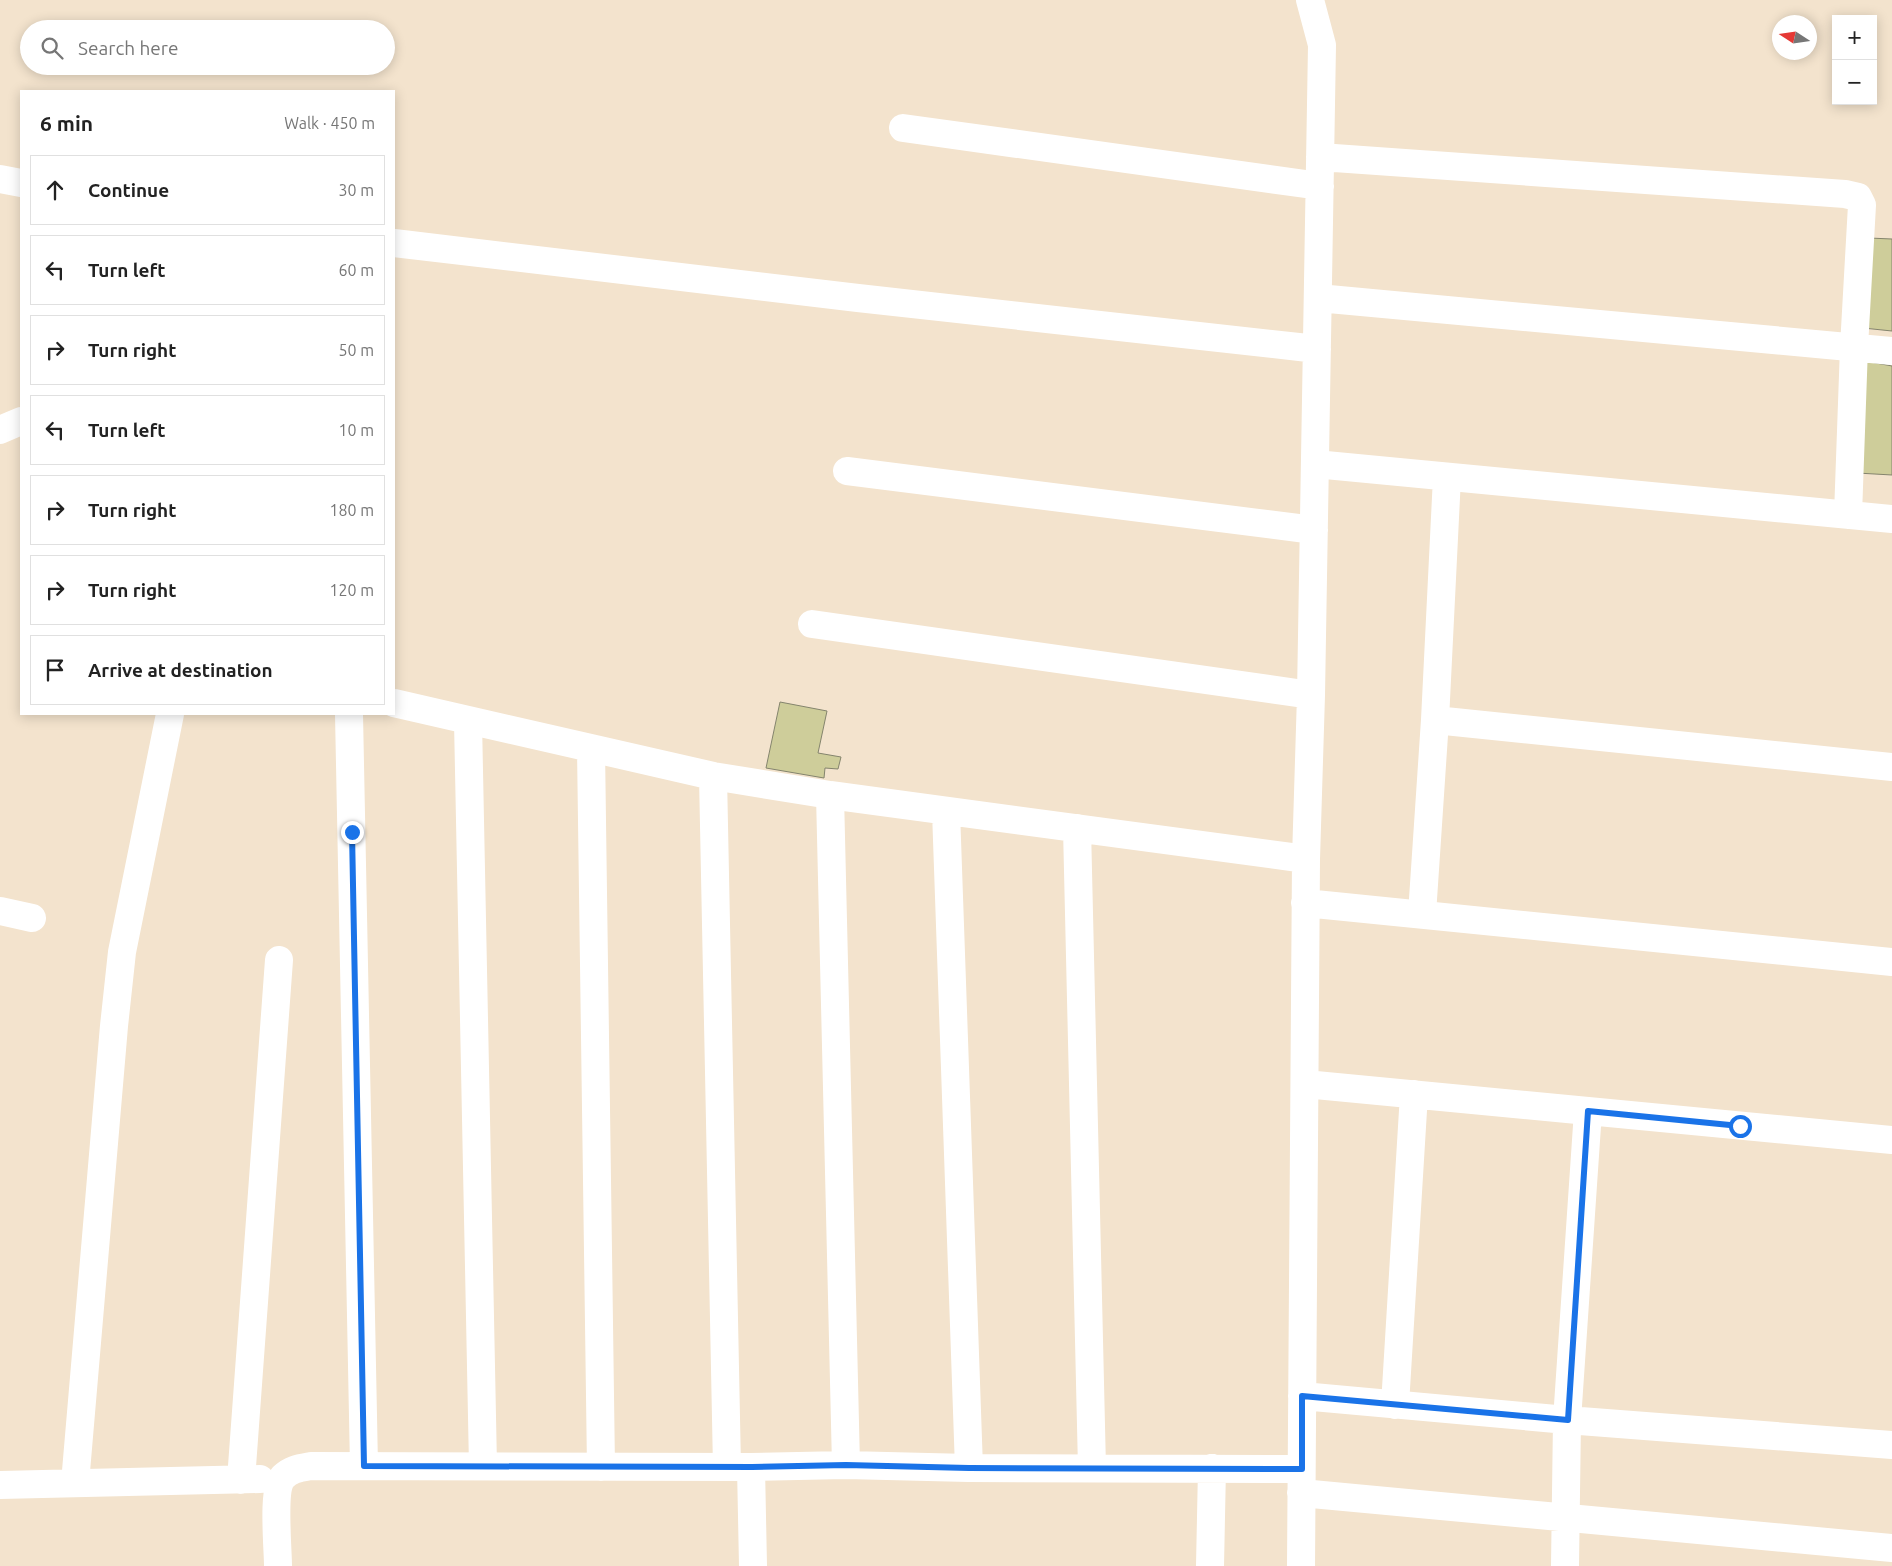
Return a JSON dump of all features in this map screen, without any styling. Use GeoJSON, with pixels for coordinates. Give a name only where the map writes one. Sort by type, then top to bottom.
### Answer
{"type":"FeatureCollection","features":[{"type":"Feature","properties":{"kind":"street"},"geometry":{"type":"LineString","coordinates":[[1300,1566],[1306,859],[1311,695],[1322,45],[1310,0]]}},
{"type":"Feature","properties":{"kind":"street"},"geometry":{"type":"LineString","coordinates":[[903,128],[1320,186]]}},
{"type":"Feature","properties":{"kind":"street"},"geometry":{"type":"LineString","coordinates":[[1320,156],[1845,194],[1858,197],[1862,205],[1854,348],[1848,515]]}},
{"type":"Feature","properties":{"kind":"street"},"geometry":{"type":"LineString","coordinates":[[0,179],[20,183]]}},
{"type":"Feature","properties":{"kind":"street"},"geometry":{"type":"LineString","coordinates":[[395,243],[868,300],[1316,349]]}},
{"type":"Feature","properties":{"kind":"street"},"geometry":{"type":"LineString","coordinates":[[1318,298],[1892,351]]}},
{"type":"Feature","properties":{"kind":"street"},"geometry":{"type":"LineString","coordinates":[[0,430],[20,421]]}},
{"type":"Feature","properties":{"kind":"street"},"geometry":{"type":"LineString","coordinates":[[1315,464],[1892,520]]}},
{"type":"Feature","properties":{"kind":"street"},"geometry":{"type":"LineString","coordinates":[[847,471],[1314,530]]}},
{"type":"Feature","properties":{"kind":"street"},"geometry":{"type":"LineString","coordinates":[[1422,914],[1435,720],[1447,477]]}},
{"type":"Feature","properties":{"kind":"street"},"geometry":{"type":"LineString","coordinates":[[812,624],[1311,695]]}},
{"type":"Feature","properties":{"kind":"street"},"geometry":{"type":"LineString","coordinates":[[395,703],[713,776],[830,795],[1306,859]]}},
{"type":"Feature","properties":{"kind":"street"},"geometry":{"type":"LineString","coordinates":[[75,1483],[122,952],[170,715]]}},
{"type":"Feature","properties":{"kind":"street"},"geometry":{"type":"LineString","coordinates":[[349,715],[364,1466]]}},
{"type":"Feature","properties":{"kind":"street"},"geometry":{"type":"LineString","coordinates":[[1435,720],[1892,767]]}},
{"type":"Feature","properties":{"kind":"street"},"geometry":{"type":"LineString","coordinates":[[468,721],[483,1466]]}},
{"type":"Feature","properties":{"kind":"street"},"geometry":{"type":"LineString","coordinates":[[591,749],[601,1467]]}},
{"type":"Feature","properties":{"kind":"street"},"geometry":{"type":"LineString","coordinates":[[713,776],[739,1467],[753,1566]]}},
{"type":"Feature","properties":{"kind":"street"},"geometry":{"type":"LineString","coordinates":[[830,795],[846,1465]]}},
{"type":"Feature","properties":{"kind":"street"},"geometry":{"type":"LineString","coordinates":[[946,811],[969,1468]]}},
{"type":"Feature","properties":{"kind":"street"},"geometry":{"type":"LineString","coordinates":[[1076,828],[1092,1468]]}},
{"type":"Feature","properties":{"kind":"street"},"geometry":{"type":"LineString","coordinates":[[1306,903],[1892,962]]}},
{"type":"Feature","properties":{"kind":"street"},"geometry":{"type":"LineString","coordinates":[[0,911],[32,918]]}},
{"type":"Feature","properties":{"kind":"street"},"geometry":{"type":"LineString","coordinates":[[241,1480],[279,960]]}},
{"type":"Feature","properties":{"kind":"street"},"geometry":{"type":"LineString","coordinates":[[1305,1084],[1892,1140]]}},
{"type":"Feature","properties":{"kind":"street"},"geometry":{"type":"LineString","coordinates":[[1395,1405],[1414,1094]]}},
{"type":"Feature","properties":{"kind":"street"},"geometry":{"type":"LineString","coordinates":[[1565,1566],[1568,1420],[1588,1111]]}},
{"type":"Feature","properties":{"kind":"street"},"geometry":{"type":"LineString","coordinates":[[1302,1396],[1568,1420],[1892,1445]]}},
{"type":"Feature","properties":{"kind":"street"},"geometry":{"type":"LineString","coordinates":[[278,1566],[277,1492],[281,1479],[292,1470],[311,1466],[739,1467],[846,1465],[969,1468],[1212,1468],[1565,1518],[1892,1548]]}},
{"type":"Feature","properties":{"kind":"street"},"geometry":{"type":"LineString","coordinates":[[1210,1566],[1212,1468]]}},
{"type":"Feature","properties":{"kind":"street"},"geometry":{"type":"LineString","coordinates":[[0,1485],[281,1479]]}},
{"type":"Feature","properties":{"kind":"building"},"geometry":{"type":"Polygon","coordinates":[[[1869,238],[1892,239],[1892,331],[1863,328],[1869,238]]]}},
{"type":"Feature","properties":{"kind":"building"},"geometry":{"type":"Polygon","coordinates":[[[1860,360],[1892,366],[1892,475],[1857,473],[1860,360]]]}},
{"type":"Feature","properties":{"kind":"building"},"geometry":{"type":"Polygon","coordinates":[[[780,702],[827,711],[818,753],[841,757],[838,769],[825,768],[824,778],[766,768],[780,702]]]}},
{"type":"Feature","properties":{"kind":"route"},"geometry":{"type":"LineString","coordinates":[[352,832],[364,1466],[752,1467],[846,1465],[969,1468],[1302,1469],[1302,1396],[1568,1420],[1588,1111],[1740,1126]]}}]}
